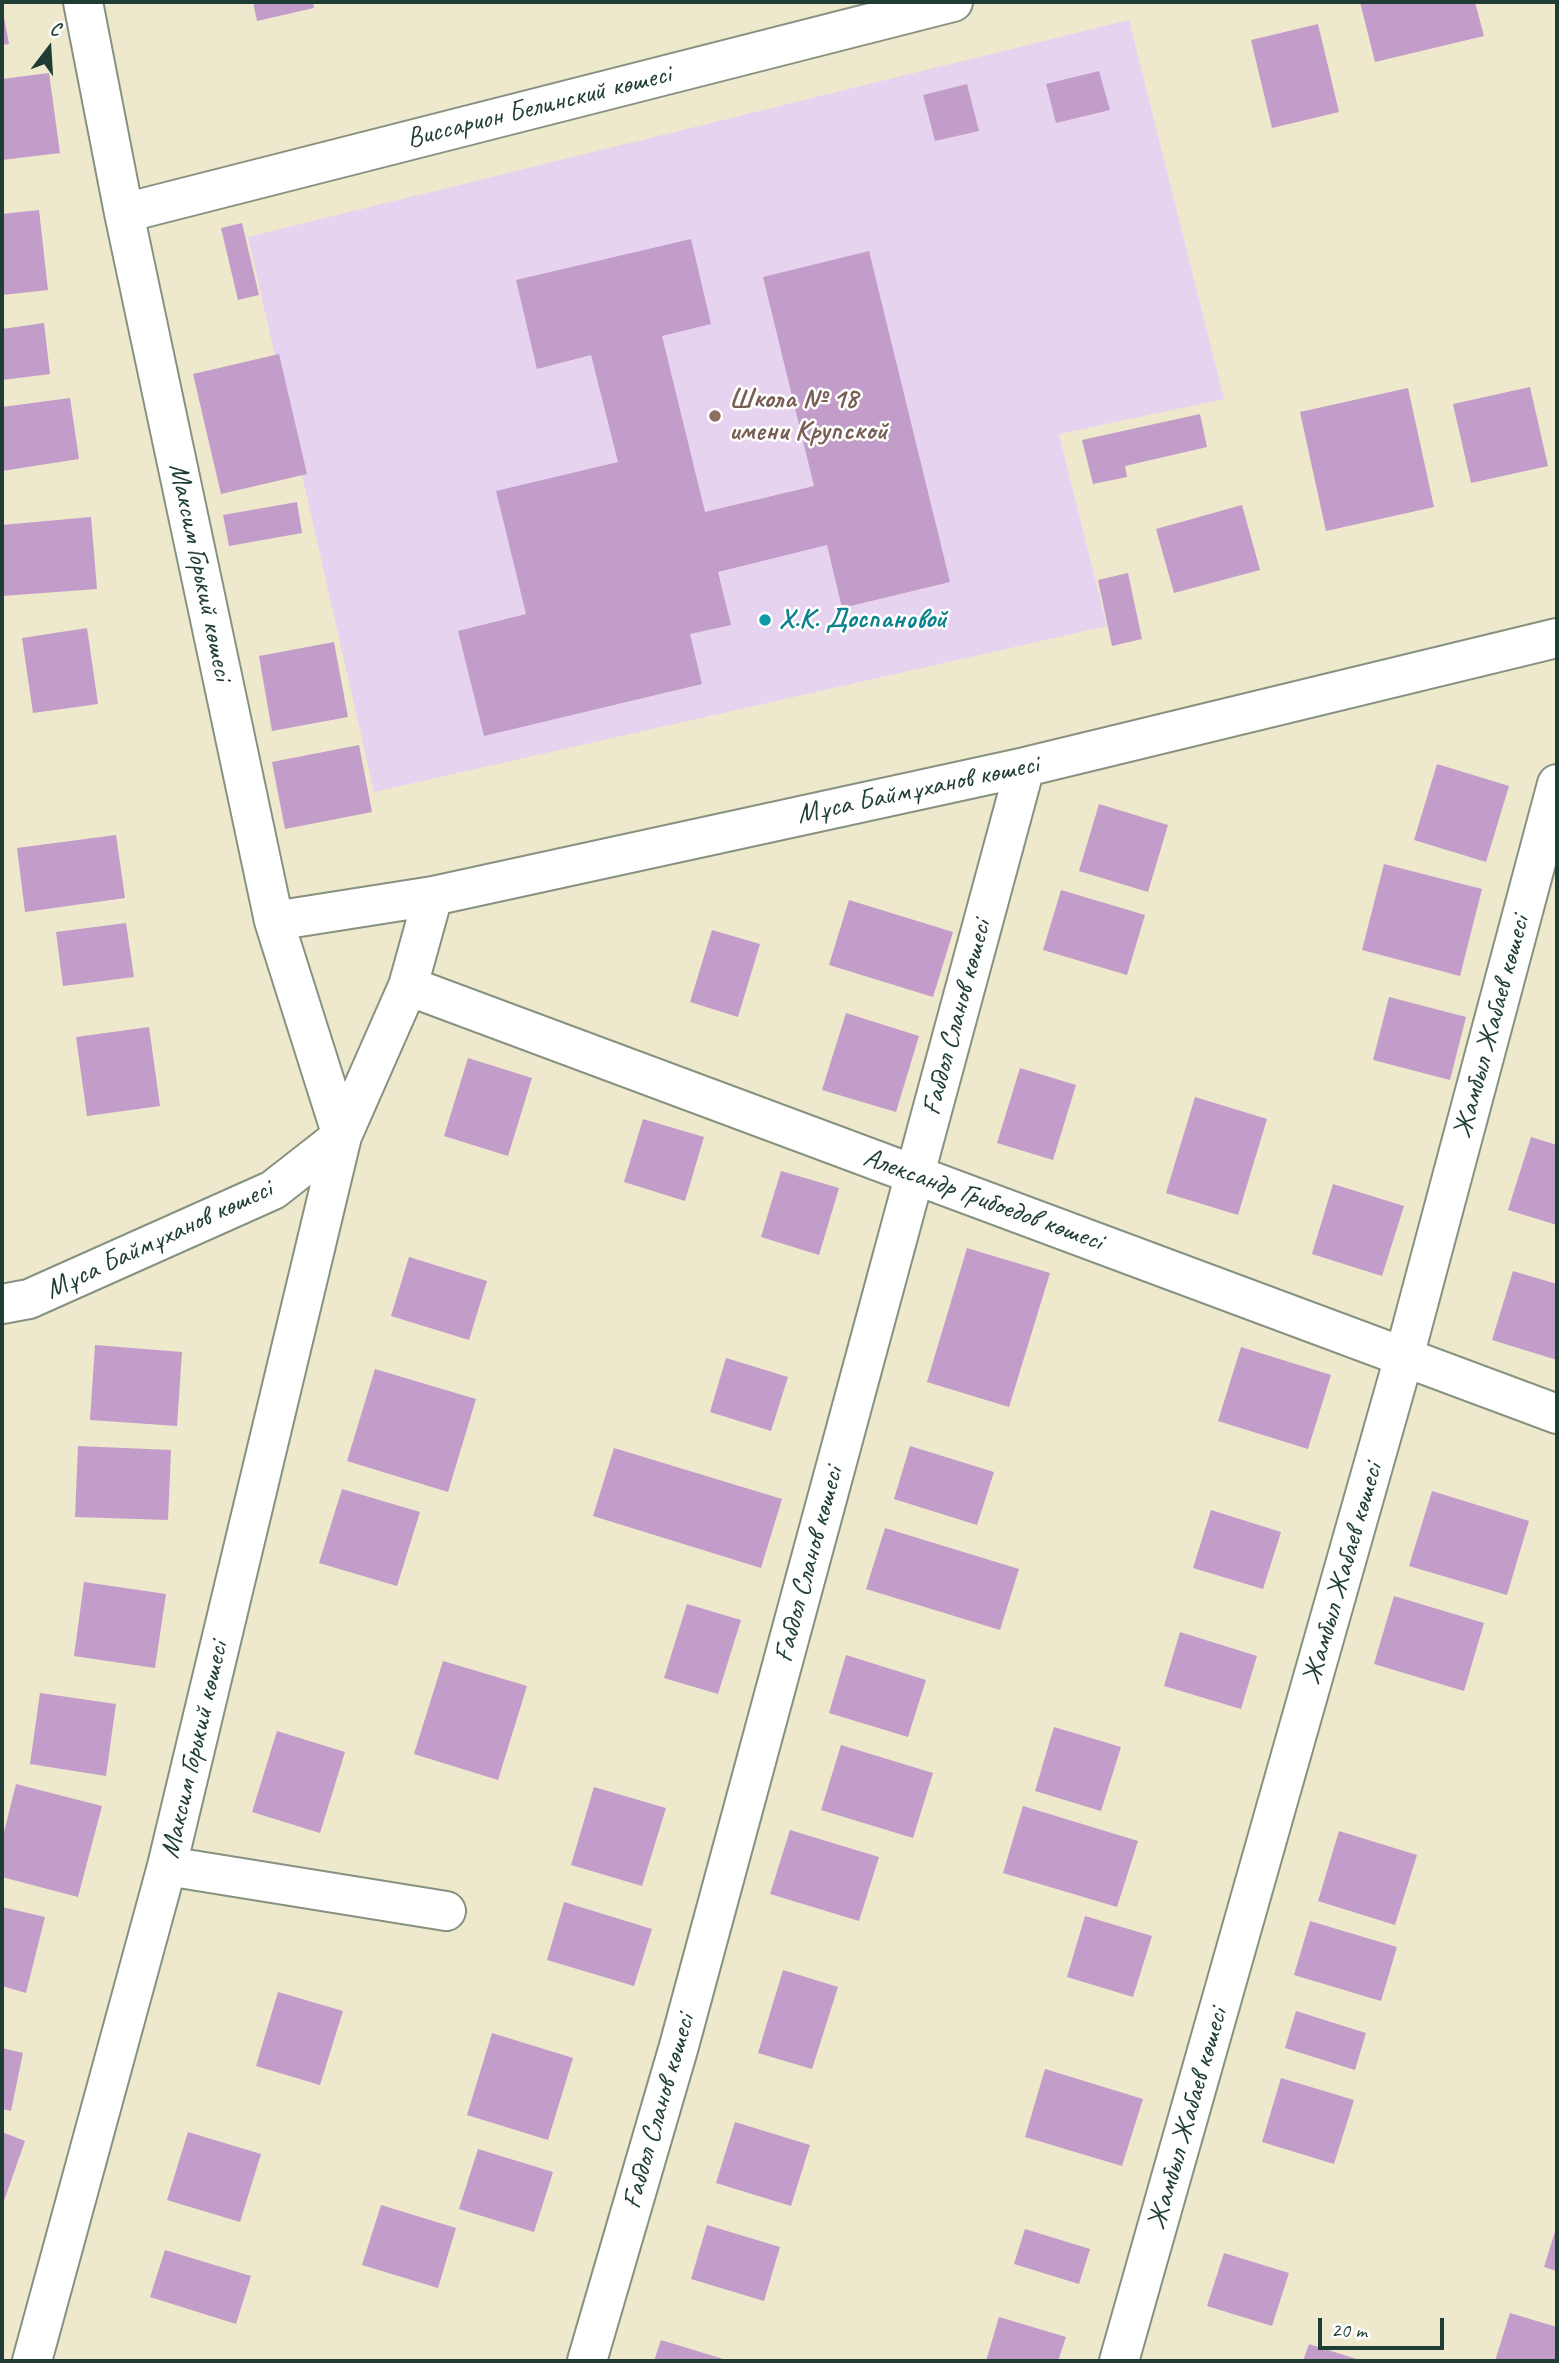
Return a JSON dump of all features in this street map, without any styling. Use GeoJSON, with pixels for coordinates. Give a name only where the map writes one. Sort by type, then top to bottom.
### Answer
{"type":"FeatureCollection","features":[{"type":"Feature","properties":{"kind":"street","name":"Максим Горький көшесі"},"geometry":{"type":"LineString","coordinates":[[83,2],[124,213],[274,921],[342,1136]]}},
{"type":"Feature","properties":{"kind":"street","name":"Виссарион Белинский көшесі"},"geometry":{"type":"LineString","coordinates":[[124,213],[953,2]]}},
{"type":"Feature","properties":{"kind":"street","name":"Мұса Баймұханов көшесі"},"geometry":{"type":"LineString","coordinates":[[274,921],[433,895],[1025,767],[1557,638]]}},
{"type":"Feature","properties":{"kind":"street","name":"Ғабдол Сланов көшесі"},"geometry":{"type":"LineString","coordinates":[[587,2361],[679,2046],[1025,767]]}},
{"type":"Feature","properties":{"kind":"street","name":"Жамбыл Жабаев көшесі"},"geometry":{"type":"LineString","coordinates":[[1119,2361],[1404,1357],[1557,784]]}},
{"type":"Feature","properties":{"kind":"street","name":"Максим Горький көшесі"},"geometry":{"type":"LineString","coordinates":[[32,2361],[167,1866],[342,1136],[408,986],[433,895]]}},
{"type":"Feature","properties":{"kind":"street","name":"Александр Грибоедов көшесі"},"geometry":{"type":"LineString","coordinates":[[408,986],[1557,1414]]}},
{"type":"Feature","properties":{"kind":"street","name":"Мұса Баймұханов көшесі"},"geometry":{"type":"LineString","coordinates":[[2,1304],[29,1299],[273,1190],[342,1136]]}},
{"type":"Feature","properties":{"kind":"street"},"geometry":{"type":"LineString","coordinates":[[167,1866],[446,1911]]}},
{"type":"Feature","properties":{"kind":"shaded area","name":"Школа № 18 имени Крупской"},"geometry":{"type":"Polygon","coordinates":[[[1129,20],[1224,399],[1059,434],[1107,626],[374,792],[248,237],[1129,20]]]}},
{"type":"Feature","properties":{"kind":"building"},"geometry":{"type":"Polygon","coordinates":[[[253,2],[313,2],[314,8],[257,21],[253,2]]]}},
{"type":"Feature","properties":{"kind":"building"},"geometry":{"type":"Polygon","coordinates":[[[1360,2],[1475,2],[1484,36],[1375,62],[1360,2]]]}},
{"type":"Feature","properties":{"kind":"building"},"geometry":{"type":"Polygon","coordinates":[[[2,6],[9,44],[2,45],[2,6]]]}},
{"type":"Feature","properties":{"kind":"building"},"geometry":{"type":"Polygon","coordinates":[[[1318,24],[1339,112],[1272,128],[1251,40],[1318,24]]]}},
{"type":"Feature","properties":{"kind":"building"},"geometry":{"type":"Polygon","coordinates":[[[1099,71],[1110,110],[1056,123],[1046,84],[1099,71]]]}},
{"type":"Feature","properties":{"kind":"building"},"geometry":{"type":"Polygon","coordinates":[[[49,73],[60,153],[2,160],[2,79],[49,73]]]}},
{"type":"Feature","properties":{"kind":"building"},"geometry":{"type":"Polygon","coordinates":[[[967,84],[979,131],[935,141],[923,95],[967,84]]]}},
{"type":"Feature","properties":{"kind":"building"},"geometry":{"type":"Polygon","coordinates":[[[39,210],[48,290],[2,295],[2,214],[39,210]]]}},
{"type":"Feature","properties":{"kind":"building"},"geometry":{"type":"Polygon","coordinates":[[[242,223],[259,295],[238,300],[221,228],[242,223]]]}},
{"type":"Feature","properties":{"kind":"building","name":"Школа № 18 имени Крупской"},"geometry":{"type":"Polygon","coordinates":[[[691,239],[711,324],[662,336],[705,512],[814,486],[763,277],[869,251],[950,582],[842,608],[827,545],[718,572],[731,625],[690,634],[702,684],[484,736],[458,631],[526,614],[496,491],[618,462],[591,355],[537,369],[516,280],[691,239]]]}},
{"type":"Feature","properties":{"kind":"building"},"geometry":{"type":"Polygon","coordinates":[[[44,323],[50,374],[2,380],[2,329],[44,323]]]}},
{"type":"Feature","properties":{"kind":"building"},"geometry":{"type":"Polygon","coordinates":[[[279,354],[307,474],[221,494],[193,374],[279,354]]]}},
{"type":"Feature","properties":{"kind":"building"},"geometry":{"type":"Polygon","coordinates":[[[1530,387],[1548,466],[1471,483],[1453,404],[1530,387]]]}},
{"type":"Feature","properties":{"kind":"building"},"geometry":{"type":"Polygon","coordinates":[[[1408,388],[1434,507],[1326,531],[1300,412],[1408,388]]]}},
{"type":"Feature","properties":{"kind":"building"},"geometry":{"type":"Polygon","coordinates":[[[70,398],[79,459],[2,471],[2,407],[70,398]]]}},
{"type":"Feature","properties":{"kind":"building"},"geometry":{"type":"Polygon","coordinates":[[[1200,414],[1207,447],[1125,466],[1127,477],[1093,484],[1082,440],[1200,414]]]}},
{"type":"Feature","properties":{"kind":"building"},"geometry":{"type":"Polygon","coordinates":[[[297,502],[302,533],[229,546],[223,515],[297,502]]]}},
{"type":"Feature","properties":{"kind":"building"},"geometry":{"type":"Polygon","coordinates":[[[1242,505],[1260,570],[1174,593],[1156,529],[1242,505]]]}},
{"type":"Feature","properties":{"kind":"building"},"geometry":{"type":"Polygon","coordinates":[[[91,517],[97,589],[2,596],[2,525],[91,517]]]}},
{"type":"Feature","properties":{"kind":"building"},"geometry":{"type":"Polygon","coordinates":[[[1128,573],[1142,639],[1112,646],[1098,580],[1128,573]]]}},
{"type":"Feature","properties":{"kind":"building"},"geometry":{"type":"Polygon","coordinates":[[[87,628],[98,704],[33,713],[22,638],[87,628]]]}},
{"type":"Feature","properties":{"kind":"building"},"geometry":{"type":"Polygon","coordinates":[[[334,642],[348,717],[272,731],[259,656],[334,642]]]}},
{"type":"Feature","properties":{"kind":"building"},"geometry":{"type":"Polygon","coordinates":[[[359,745],[372,812],[285,829],[272,762],[359,745]]]}},
{"type":"Feature","properties":{"kind":"building"},"geometry":{"type":"Polygon","coordinates":[[[1437,764],[1509,786],[1486,862],[1414,840],[1437,764]]]}},
{"type":"Feature","properties":{"kind":"building"},"geometry":{"type":"Polygon","coordinates":[[[1099,804],[1168,825],[1148,892],[1079,871],[1099,804]]]}},
{"type":"Feature","properties":{"kind":"building"},"geometry":{"type":"Polygon","coordinates":[[[116,835],[125,898],[25,912],[17,848],[116,835]]]}},
{"type":"Feature","properties":{"kind":"building"},"geometry":{"type":"Polygon","coordinates":[[[1384,864],[1482,889],[1460,976],[1362,950],[1384,864]]]}},
{"type":"Feature","properties":{"kind":"building"},"geometry":{"type":"Polygon","coordinates":[[[1061,890],[1145,915],[1127,975],[1043,950],[1061,890]]]}},
{"type":"Feature","properties":{"kind":"building"},"geometry":{"type":"Polygon","coordinates":[[[849,900],[953,932],[933,997],[829,965],[849,900]]]}},
{"type":"Feature","properties":{"kind":"building"},"geometry":{"type":"Polygon","coordinates":[[[126,923],[134,977],[63,986],[56,932],[126,923]]]}},
{"type":"Feature","properties":{"kind":"building"},"geometry":{"type":"Polygon","coordinates":[[[712,930],[760,944],[738,1017],[690,1002],[712,930]]]}},
{"type":"Feature","properties":{"kind":"building"},"geometry":{"type":"Polygon","coordinates":[[[1389,997],[1466,1017],[1450,1080],[1373,1060],[1389,997]]]}},
{"type":"Feature","properties":{"kind":"building"},"geometry":{"type":"Polygon","coordinates":[[[846,1013],[919,1036],[896,1112],[822,1090],[846,1013]]]}},
{"type":"Feature","properties":{"kind":"building"},"geometry":{"type":"Polygon","coordinates":[[[149,1027],[160,1106],[87,1116],[76,1037],[149,1027]]]}},
{"type":"Feature","properties":{"kind":"building"},"geometry":{"type":"Polygon","coordinates":[[[468,1058],[532,1078],[508,1156],[444,1136],[468,1058]]]}},
{"type":"Feature","properties":{"kind":"building"},"geometry":{"type":"Polygon","coordinates":[[[1020,1068],[1076,1085],[1053,1160],[997,1143],[1020,1068]]]}},
{"type":"Feature","properties":{"kind":"building"},"geometry":{"type":"Polygon","coordinates":[[[1195,1097],[1267,1119],[1238,1215],[1166,1193],[1195,1097]]]}},
{"type":"Feature","properties":{"kind":"building"},"geometry":{"type":"Polygon","coordinates":[[[643,1119],[704,1137],[685,1201],[624,1182],[643,1119]]]}},
{"type":"Feature","properties":{"kind":"building"},"geometry":{"type":"Polygon","coordinates":[[[1531,1137],[1557,1145],[1557,1225],[1508,1210],[1531,1137]]]}},
{"type":"Feature","properties":{"kind":"building"},"geometry":{"type":"Polygon","coordinates":[[[781,1171],[839,1188],[819,1255],[761,1237],[781,1171]]]}},
{"type":"Feature","properties":{"kind":"building"},"geometry":{"type":"Polygon","coordinates":[[[1333,1184],[1404,1206],[1382,1276],[1312,1254],[1333,1184]]]}},
{"type":"Feature","properties":{"kind":"building"},"geometry":{"type":"Polygon","coordinates":[[[967,1248],[1050,1273],[1009,1407],[927,1382],[967,1248]]]}},
{"type":"Feature","properties":{"kind":"building"},"geometry":{"type":"Polygon","coordinates":[[[409,1257],[487,1281],[469,1340],[391,1316],[409,1257]]]}},
{"type":"Feature","properties":{"kind":"building"},"geometry":{"type":"Polygon","coordinates":[[[1513,1271],[1557,1284],[1557,1360],[1492,1340],[1513,1271]]]}},
{"type":"Feature","properties":{"kind":"building"},"geometry":{"type":"Polygon","coordinates":[[[95,1345],[182,1352],[177,1426],[90,1420],[95,1345]]]}},
{"type":"Feature","properties":{"kind":"building"},"geometry":{"type":"Polygon","coordinates":[[[1241,1347],[1331,1375],[1308,1449],[1218,1421],[1241,1347]]]}},
{"type":"Feature","properties":{"kind":"building"},"geometry":{"type":"Polygon","coordinates":[[[726,1358],[788,1377],[771,1431],[710,1412],[726,1358]]]}},
{"type":"Feature","properties":{"kind":"building"},"geometry":{"type":"Polygon","coordinates":[[[375,1369],[476,1399],[448,1492],[347,1461],[375,1369]]]}},
{"type":"Feature","properties":{"kind":"building"},"geometry":{"type":"Polygon","coordinates":[[[78,1446],[171,1450],[168,1520],[75,1517],[78,1446]]]}},
{"type":"Feature","properties":{"kind":"building"},"geometry":{"type":"Polygon","coordinates":[[[910,1446],[994,1472],[977,1525],[894,1499],[910,1446]]]}},
{"type":"Feature","properties":{"kind":"building"},"geometry":{"type":"Polygon","coordinates":[[[614,1448],[782,1499],[761,1568],[593,1516],[614,1448]]]}},
{"type":"Feature","properties":{"kind":"building"},"geometry":{"type":"Polygon","coordinates":[[[342,1489],[420,1512],[397,1586],[319,1563],[342,1489]]]}},
{"type":"Feature","properties":{"kind":"building"},"geometry":{"type":"Polygon","coordinates":[[[1432,1491],[1529,1521],[1507,1595],[1409,1566],[1432,1491]]]}},
{"type":"Feature","properties":{"kind":"building"},"geometry":{"type":"Polygon","coordinates":[[[1211,1510],[1281,1532],[1263,1589],[1193,1568],[1211,1510]]]}},
{"type":"Feature","properties":{"kind":"building"},"geometry":{"type":"Polygon","coordinates":[[[885,1528],[1019,1569],[1000,1630],[866,1589],[885,1528]]]}},
{"type":"Feature","properties":{"kind":"building"},"geometry":{"type":"Polygon","coordinates":[[[84,1582],[166,1594],[155,1668],[74,1656],[84,1582]]]}},
{"type":"Feature","properties":{"kind":"building"},"geometry":{"type":"Polygon","coordinates":[[[1394,1596],[1484,1623],[1464,1691],[1374,1664],[1394,1596]]]}},
{"type":"Feature","properties":{"kind":"building"},"geometry":{"type":"Polygon","coordinates":[[[687,1604],[741,1620],[718,1694],[664,1678],[687,1604]]]}},
{"type":"Feature","properties":{"kind":"building"},"geometry":{"type":"Polygon","coordinates":[[[1180,1632],[1257,1656],[1241,1709],[1164,1686],[1180,1632]]]}},
{"type":"Feature","properties":{"kind":"building"},"geometry":{"type":"Polygon","coordinates":[[[846,1655],[926,1680],[908,1737],[829,1713],[846,1655]]]}},
{"type":"Feature","properties":{"kind":"building"},"geometry":{"type":"Polygon","coordinates":[[[443,1661],[527,1686],[498,1780],[414,1754],[443,1661]]]}},
{"type":"Feature","properties":{"kind":"building"},"geometry":{"type":"Polygon","coordinates":[[[40,1693],[116,1704],[106,1776],[30,1764],[40,1693]]]}},
{"type":"Feature","properties":{"kind":"building"},"geometry":{"type":"Polygon","coordinates":[[[1054,1727],[1121,1747],[1101,1811],[1035,1791],[1054,1727]]]}},
{"type":"Feature","properties":{"kind":"building"},"geometry":{"type":"Polygon","coordinates":[[[277,1731],[345,1752],[320,1833],[252,1812],[277,1731]]]}},
{"type":"Feature","properties":{"kind":"building"},"geometry":{"type":"Polygon","coordinates":[[[841,1745],[933,1773],[913,1838],[821,1810],[841,1745]]]}},
{"type":"Feature","properties":{"kind":"building"},"geometry":{"type":"Polygon","coordinates":[[[16,1784],[102,1806],[78,1897],[2,1877],[2,1840],[16,1784]]]}},
{"type":"Feature","properties":{"kind":"building"},"geometry":{"type":"Polygon","coordinates":[[[594,1787],[666,1808],[642,1886],[571,1865],[594,1787]]]}},
{"type":"Feature","properties":{"kind":"building"},"geometry":{"type":"Polygon","coordinates":[[[1023,1806],[1138,1841],[1117,1907],[1003,1873],[1023,1806]]]}},
{"type":"Feature","properties":{"kind":"building"},"geometry":{"type":"Polygon","coordinates":[[[790,1830],[879,1857],[859,1921],[770,1894],[790,1830]]]}},
{"type":"Feature","properties":{"kind":"building"},"geometry":{"type":"Polygon","coordinates":[[[1339,1831],[1417,1855],[1395,1925],[1318,1901],[1339,1831]]]}},
{"type":"Feature","properties":{"kind":"building"},"geometry":{"type":"Polygon","coordinates":[[[564,1902],[652,1929],[634,1986],[547,1960],[564,1902]]]}},
{"type":"Feature","properties":{"kind":"building"},"geometry":{"type":"Polygon","coordinates":[[[2,1907],[45,1917],[26,1993],[2,1986],[2,1907]]]}},
{"type":"Feature","properties":{"kind":"building"},"geometry":{"type":"Polygon","coordinates":[[[1085,1916],[1152,1936],[1133,1997],[1067,1977],[1085,1916]]]}},
{"type":"Feature","properties":{"kind":"building"},"geometry":{"type":"Polygon","coordinates":[[[1310,1921],[1397,1947],[1381,2001],[1294,1975],[1310,1921]]]}},
{"type":"Feature","properties":{"kind":"building"},"geometry":{"type":"Polygon","coordinates":[[[783,1970],[838,1987],[812,2069],[758,2053],[783,1970]]]}},
{"type":"Feature","properties":{"kind":"building"},"geometry":{"type":"Polygon","coordinates":[[[278,1992],[343,2011],[320,2085],[256,2066],[278,1992]]]}},
{"type":"Feature","properties":{"kind":"building"},"geometry":{"type":"Polygon","coordinates":[[[1296,2011],[1366,2033],[1355,2070],[1285,2048],[1296,2011]]]}},
{"type":"Feature","properties":{"kind":"building"},"geometry":{"type":"Polygon","coordinates":[[[492,2033],[573,2058],[548,2140],[467,2115],[492,2033]]]}},
{"type":"Feature","properties":{"kind":"building"},"geometry":{"type":"Polygon","coordinates":[[[2,2048],[23,2053],[11,2111],[2,2109],[2,2048]]]}},
{"type":"Feature","properties":{"kind":"building"},"geometry":{"type":"Polygon","coordinates":[[[1045,2069],[1143,2099],[1122,2166],[1025,2137],[1045,2069]]]}},
{"type":"Feature","properties":{"kind":"building"},"geometry":{"type":"Polygon","coordinates":[[[1281,2078],[1354,2100],[1334,2164],[1262,2142],[1281,2078]]]}},
{"type":"Feature","properties":{"kind":"building"},"geometry":{"type":"Polygon","coordinates":[[[735,2122],[810,2145],[791,2206],[716,2183],[735,2122]]]}},
{"type":"Feature","properties":{"kind":"building"},"geometry":{"type":"Polygon","coordinates":[[[2,2132],[25,2141],[4,2201],[2,2200],[2,2132]]]}},
{"type":"Feature","properties":{"kind":"building"},"geometry":{"type":"Polygon","coordinates":[[[188,2132],[261,2154],[240,2222],[167,2200],[188,2132]]]}},
{"type":"Feature","properties":{"kind":"building"},"geometry":{"type":"Polygon","coordinates":[[[478,2149],[553,2172],[534,2232],[459,2209],[478,2149]]]}},
{"type":"Feature","properties":{"kind":"building"},"geometry":{"type":"Polygon","coordinates":[[[381,2205],[456,2228],[438,2288],[362,2265],[381,2205]]]}},
{"type":"Feature","properties":{"kind":"building"},"geometry":{"type":"Polygon","coordinates":[[[707,2225],[780,2247],[764,2301],[691,2279],[707,2225]]]}},
{"type":"Feature","properties":{"kind":"building"},"geometry":{"type":"Polygon","coordinates":[[[1557,2225],[1557,2271],[1544,2267],[1557,2225]]]}},
{"type":"Feature","properties":{"kind":"building"},"geometry":{"type":"Polygon","coordinates":[[[1025,2229],[1090,2249],[1079,2284],[1014,2264],[1025,2229]]]}},
{"type":"Feature","properties":{"kind":"building"},"geometry":{"type":"Polygon","coordinates":[[[165,2250],[251,2276],[236,2324],[150,2297],[165,2250]]]}},
{"type":"Feature","properties":{"kind":"building"},"geometry":{"type":"Polygon","coordinates":[[[1224,2253],[1289,2273],[1272,2326],[1207,2306],[1224,2253]]]}},
{"type":"Feature","properties":{"kind":"building"},"geometry":{"type":"Polygon","coordinates":[[[1510,2313],[1557,2327],[1557,2361],[1495,2361],[1510,2313]]]}},
{"type":"Feature","properties":{"kind":"building"},"geometry":{"type":"Polygon","coordinates":[[[999,2317],[1066,2337],[1058,2361],[986,2361],[999,2317]]]}},
{"type":"Feature","properties":{"kind":"building"},"geometry":{"type":"Polygon","coordinates":[[[661,2340],[730,2361],[654,2361],[661,2340]]]}},
{"type":"Feature","properties":{"kind":"building"},"geometry":{"type":"Polygon","coordinates":[[[1309,2344],[1363,2361],[1303,2361],[1309,2344]]]}},
{"type":"Feature","properties":{"kind":"place","name":"Школа № 18 имени Крупской"},"geometry":{"type":"Point","coordinates":[715,416]}},
{"type":"Feature","properties":{"kind":"place","name":"Х.К. Доспановой"},"geometry":{"type":"Point","coordinates":[765,620]}}]}
